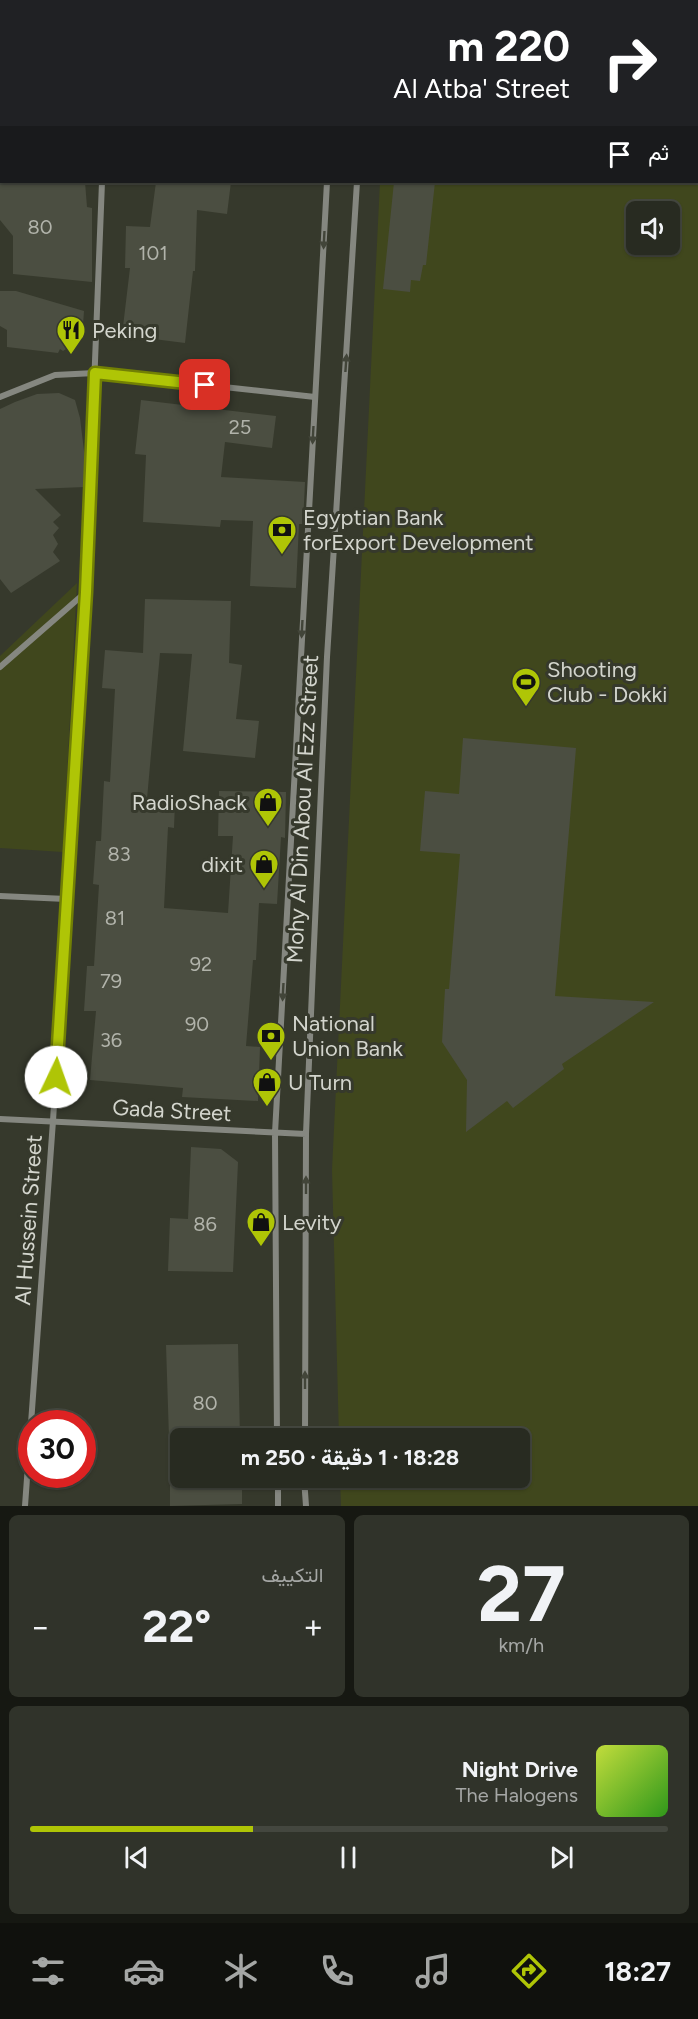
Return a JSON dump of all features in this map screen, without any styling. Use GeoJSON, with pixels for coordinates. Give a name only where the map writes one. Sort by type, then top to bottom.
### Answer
{"type":"FeatureCollection","features":[{"type":"Feature","properties":{"kind":"street","name":"Al Hussein Street"},"geometry":{"type":"LineString","coordinates":[[25,1506],[53,1121],[86,592],[102,183]]}},
{"type":"Feature","properties":{"kind":"street","name":"Mohy Al Din Abou Al Ezz Street"},"geometry":{"type":"LineString","coordinates":[[277,1428],[275,1133],[327,183]]}},
{"type":"Feature","properties":{"kind":"street","name":"Mohy Al Din Abou Al Ezz Street"},"geometry":{"type":"LineString","coordinates":[[305,1428],[306,1134],[327,657],[357,183]]}},
{"type":"Feature","properties":{"kind":"street"},"geometry":{"type":"LineString","coordinates":[[0,397],[55,375],[95,373],[315,397]]}},
{"type":"Feature","properties":{"kind":"street"},"geometry":{"type":"LineString","coordinates":[[0,667],[86,592]]}},
{"type":"Feature","properties":{"kind":"street"},"geometry":{"type":"LineString","coordinates":[[0,896],[66,899]]}},
{"type":"Feature","properties":{"kind":"street","name":"Gada Street"},"geometry":{"type":"LineString","coordinates":[[0,1119],[306,1134]]}},
{"type":"Feature","properties":{"kind":"street"},"geometry":{"type":"LineString","coordinates":[[278,1488],[278,1506]]}},
{"type":"Feature","properties":{"kind":"street"},"geometry":{"type":"LineString","coordinates":[[305,1488],[306,1506]]}},
{"type":"Feature","properties":{"kind":"green space","name":"Shooting Club - Dokki"},"geometry":{"type":"Polygon","coordinates":[[[380,183],[698,183],[698,1506],[341,1506],[340,1488],[530,1488],[530,1428],[339,1428],[332,1170],[380,183]]]}},
{"type":"Feature","properties":{"kind":"green space"},"geometry":{"type":"Polygon","coordinates":[[[77,583],[63,852],[0,848],[0,656],[77,583]]]}},
{"type":"Feature","properties":{"kind":"building"},"geometry":{"type":"Polygon","coordinates":[[[0,183],[85,183],[87,207],[92,208],[92,282],[13,274],[13,236],[0,220],[0,183]]]}},
{"type":"Feature","properties":{"kind":"building"},"geometry":{"type":"Polygon","coordinates":[[[156,183],[231,183],[227,214],[197,210],[195,271],[193,271],[185,343],[122,335],[130,268],[125,268],[126,226],[150,227],[156,183]]]}},
{"type":"Feature","properties":{"kind":"building"},"geometry":{"type":"Polygon","coordinates":[[[394,183],[435,183],[426,265],[423,265],[420,281],[411,280],[410,292],[383,289],[394,183]]]}},
{"type":"Feature","properties":{"kind":"building"},"geometry":{"type":"Polygon","coordinates":[[[0,291],[16,291],[84,311],[82,339],[63,351],[60,349],[58,353],[7,347],[7,330],[0,326],[0,291]]]}},
{"type":"Feature","properties":{"kind":"building"},"geometry":{"type":"Polygon","coordinates":[[[59,393],[75,400],[80,418],[86,467],[85,487],[35,489],[61,515],[53,522],[59,528],[53,535],[58,544],[53,552],[60,561],[11,593],[0,579],[0,409],[37,394],[59,393]]]}},
{"type":"Feature","properties":{"kind":"building"},"geometry":{"type":"Polygon","coordinates":[[[141,400],[276,416],[272,448],[225,442],[221,477],[305,482],[303,524],[299,524],[296,588],[250,586],[253,521],[221,520],[220,527],[143,522],[146,455],[135,454],[141,400]]]}},
{"type":"Feature","properties":{"kind":"building"},"geometry":{"type":"Polygon","coordinates":[[[145,599],[231,601],[229,663],[242,665],[236,719],[259,721],[255,758],[183,751],[192,654],[160,653],[147,799],[175,802],[174,828],[168,827],[164,908],[228,913],[233,836],[218,836],[219,791],[286,792],[285,838],[281,837],[277,904],[259,903],[256,960],[253,960],[246,1046],[260,1047],[258,1101],[182,1097],[183,1088],[90,1080],[96,1011],[84,1011],[87,966],[94,966],[99,885],[93,884],[96,841],[101,841],[104,781],[110,782],[115,689],[102,688],[105,650],[143,653],[145,599]]]}},
{"type":"Feature","properties":{"kind":"building"},"geometry":{"type":"Polygon","coordinates":[[[463,738],[576,748],[555,996],[654,1002],[562,1064],[564,1069],[513,1108],[507,1101],[466,1132],[467,1080],[442,1042],[445,989],[449,989],[460,854],[420,851],[425,791],[459,794],[463,738]]]}},
{"type":"Feature","properties":{"kind":"building"},"geometry":{"type":"Polygon","coordinates":[[[191,1147],[221,1149],[238,1162],[233,1272],[168,1271],[170,1218],[188,1219],[191,1147]]]}},
{"type":"Feature","properties":{"kind":"building"},"geometry":{"type":"Polygon","coordinates":[[[238,1344],[240,1428],[170,1428],[169,1438],[166,1345],[238,1344]]]}},
{"type":"Feature","properties":{"kind":"building"},"geometry":{"type":"Polygon","coordinates":[[[170,1488],[242,1488],[242,1504],[170,1506],[170,1488]]]}},
{"type":"Feature","properties":{"kind":"place","name":"Peking"},"geometry":{"type":"Point","coordinates":[71,356]}},
{"type":"Feature","properties":{"kind":"place","name":"Egyptian Bank forExport Development"},"geometry":{"type":"Point","coordinates":[282,556]}},
{"type":"Feature","properties":{"kind":"place","name":"Shooting Club - Dokki"},"geometry":{"type":"Point","coordinates":[526,708]}},
{"type":"Feature","properties":{"kind":"place","name":"RadioShack"},"geometry":{"type":"Point","coordinates":[268,828]}},
{"type":"Feature","properties":{"kind":"place","name":"dixit"},"geometry":{"type":"Point","coordinates":[264,890]}},
{"type":"Feature","properties":{"kind":"place","name":"National Union Bank"},"geometry":{"type":"Point","coordinates":[271,1062]}},
{"type":"Feature","properties":{"kind":"place","name":"U Turn"},"geometry":{"type":"Point","coordinates":[267,1108]}},
{"type":"Feature","properties":{"kind":"place","name":"Levity"},"geometry":{"type":"Point","coordinates":[261,1248]}},
{"type":"Feature","properties":{"kind":"route"},"geometry":{"type":"LineString","coordinates":[[56,1077],[86,592],[95,373],[205,385]]}}]}
